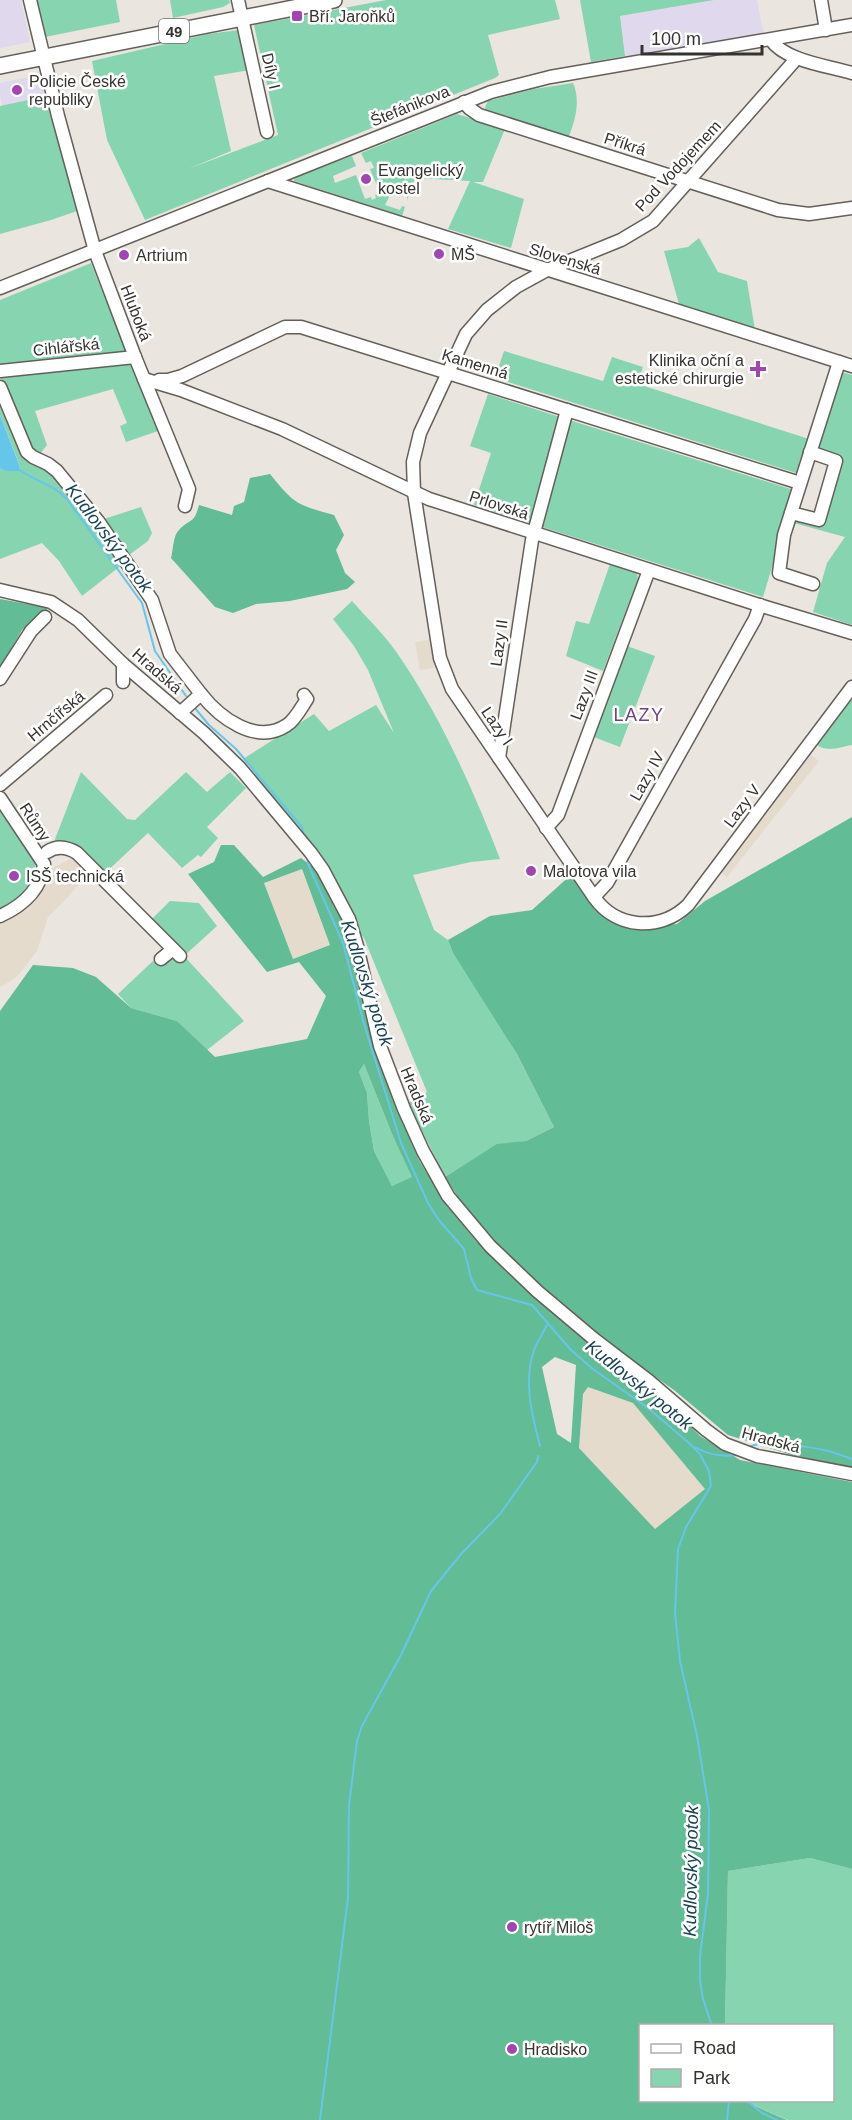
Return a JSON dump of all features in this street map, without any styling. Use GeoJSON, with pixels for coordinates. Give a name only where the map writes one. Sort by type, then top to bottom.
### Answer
{"type":"FeatureCollection","features":[{"type":"Feature","properties":{"kind":"main road","name":"49"},"geometry":{"type":"LineString","coordinates":[[0,66],[334,0]]}},
{"type":"Feature","properties":{"kind":"street","name":"Hluboká"},"geometry":{"type":"LineString","coordinates":[[30,0],[95,250],[135,357],[189,489],[185,506]]}},
{"type":"Feature","properties":{"kind":"street","name":"Díly I"},"geometry":{"type":"LineString","coordinates":[[238,0],[267,132]]}},
{"type":"Feature","properties":{"kind":"street"},"geometry":{"type":"LineString","coordinates":[[820,0],[826,30]]}},
{"type":"Feature","properties":{"kind":"street","name":"Štefánikova"},"geometry":{"type":"LineString","coordinates":[[0,288],[491,92],[550,78],[852,25]]}},
{"type":"Feature","properties":{"kind":"street"},"geometry":{"type":"LineString","coordinates":[[771,40],[775,46],[797,58],[852,73]]}},
{"type":"Feature","properties":{"kind":"street","name":"Pod Vodojemem"},"geometry":{"type":"LineString","coordinates":[[414,493],[413,462],[423,426],[466,334],[487,310],[516,287],[547,270],[621,240],[652,221],[797,58]]}},
{"type":"Feature","properties":{"kind":"street","name":"Příkrá"},"geometry":{"type":"LineString","coordinates":[[464,102],[479,115],[793,213],[852,208]]}},
{"type":"Feature","properties":{"kind":"street","name":"Slovenská"},"geometry":{"type":"LineString","coordinates":[[268,181],[852,366]]}},
{"type":"Feature","properties":{"kind":"street","name":"Kamenná"},"geometry":{"type":"LineString","coordinates":[[144,378],[161,381],[175,379],[285,327],[301,327],[800,483]]}},
{"type":"Feature","properties":{"kind":"street","name":"Cihlářská"},"geometry":{"type":"LineString","coordinates":[[0,371],[135,357]]}},
{"type":"Feature","properties":{"kind":"street"},"geometry":{"type":"LineString","coordinates":[[813,584],[779,573],[781,551],[839,362]]}},
{"type":"Feature","properties":{"kind":"street","name":"Prlovská"},"geometry":{"type":"LineString","coordinates":[[144,378],[282,429],[414,493],[534,534],[850,633]]}},
{"type":"Feature","properties":{"kind":"street"},"geometry":{"type":"LineString","coordinates":[[0,387],[27,452],[57,471],[98,521],[152,600],[170,654],[190,703],[213,708],[228,721],[250,730],[266,731],[280,729],[291,722],[307,699],[304,695]]}},
{"type":"Feature","properties":{"kind":"street","name":"Lazy II"},"geometry":{"type":"LineString","coordinates":[[500,758],[525,576],[567,410]]}},
{"type":"Feature","properties":{"kind":"street"},"geometry":{"type":"LineString","coordinates":[[791,513],[819,520],[836,461],[810,452]]}},
{"type":"Feature","properties":{"kind":"street","name":"Lazy I"},"geometry":{"type":"LineString","coordinates":[[414,493],[443,668],[452,689],[594,897],[606,911],[615,917],[645,924]]}},
{"type":"Feature","properties":{"kind":"street","name":"Lazy III"},"geometry":{"type":"LineString","coordinates":[[546,828],[558,815],[649,570]]}},
{"type":"Feature","properties":{"kind":"street","name":"Hradská"},"geometry":{"type":"LineString","coordinates":[[0,590],[38,598],[63,608],[123,664],[190,703],[240,768],[311,853],[323,870],[349,919],[380,1046],[404,1109],[433,1171],[448,1196],[466,1219],[503,1259],[537,1291],[650,1381],[715,1437],[733,1448],[756,1456],[852,1474]]}},
{"type":"Feature","properties":{"kind":"street","name":"Lazy IV"},"geometry":{"type":"LineString","coordinates":[[594,897],[607,883],[755,620],[760,605]]}},
{"type":"Feature","properties":{"kind":"street"},"geometry":{"type":"LineString","coordinates":[[0,679],[31,631],[45,618]]}},
{"type":"Feature","properties":{"kind":"street"},"geometry":{"type":"LineString","coordinates":[[123,664],[123,682]]}},
{"type":"Feature","properties":{"kind":"street","name":"Lazy V"},"geometry":{"type":"LineString","coordinates":[[645,924],[671,918],[688,905],[852,687]]}},
{"type":"Feature","properties":{"kind":"street","name":"Hrnčířská"},"geometry":{"type":"LineString","coordinates":[[0,785],[106,695]]}},
{"type":"Feature","properties":{"kind":"street"},"geometry":{"type":"LineString","coordinates":[[479,727],[494,729],[502,724],[505,718]]}},
{"type":"Feature","properties":{"kind":"street","name":"Růmy"},"geometry":{"type":"LineString","coordinates":[[0,798],[44,864],[37,887],[19,906],[0,916]]}},
{"type":"Feature","properties":{"kind":"street"},"geometry":{"type":"LineString","coordinates":[[47,852],[58,848],[77,853],[176,953],[161,959]]}},
{"type":"Feature","properties":{"kind":"shaded area"},"geometry":{"type":"Polygon","coordinates":[[[0,0],[21,0],[30,42],[0,48],[0,0]]]}},
{"type":"Feature","properties":{"kind":"shaded area"},"geometry":{"type":"Polygon","coordinates":[[[714,0],[757,0],[764,36],[626,60],[620,16],[714,0]]]}},
{"type":"Feature","properties":{"kind":"shaded area"},"geometry":{"type":"Polygon","coordinates":[[[38,75],[49,105],[5,115],[0,95],[0,83],[38,75]]]}},
{"type":"Feature","properties":{"kind":"shaded area"},"geometry":{"type":"Polygon","coordinates":[[[433,639],[438,667],[420,670],[415,642],[433,639]]]}},
{"type":"Feature","properties":{"kind":"shaded area"},"geometry":{"type":"Polygon","coordinates":[[[808,753],[819,761],[727,877],[719,871],[808,753]]]}},
{"type":"Feature","properties":{"kind":"shaded area"},"geometry":{"type":"Polygon","coordinates":[[[76,856],[88,873],[48,917],[37,951],[21,972],[0,987],[0,920],[23,906],[51,869],[76,856]]]}},
{"type":"Feature","properties":{"kind":"shaded area"},"geometry":{"type":"Polygon","coordinates":[[[301,868],[330,945],[293,959],[264,883],[301,868]]]}},
{"type":"Feature","properties":{"kind":"shaded area"},"geometry":{"type":"Polygon","coordinates":[[[588,1387],[633,1403],[705,1489],[654,1530],[579,1448],[583,1394],[588,1387]]]}},
{"type":"Feature","properties":{"kind":"green space"},"geometry":{"type":"Polygon","coordinates":[[[36,0],[116,0],[120,22],[45,37],[36,0]]]}},
{"type":"Feature","properties":{"kind":"green space"},"geometry":{"type":"Polygon","coordinates":[[[170,0],[229,0],[230,3],[223,7],[173,18],[170,0]]]}},
{"type":"Feature","properties":{"kind":"green space"},"geometry":{"type":"Polygon","coordinates":[[[386,0],[555,0],[560,19],[488,35],[499,75],[495,78],[145,220],[107,140],[92,61],[208,34],[239,30],[250,70],[214,76],[231,151],[188,169],[278,135],[254,25],[386,0]]]}},
{"type":"Feature","properties":{"kind":"green space"},"geometry":{"type":"Polygon","coordinates":[[[580,0],[714,0],[620,16],[625,56],[591,62],[580,0]]]}},
{"type":"Feature","properties":{"kind":"green space"},"geometry":{"type":"Polygon","coordinates":[[[573,83],[577,104],[568,139],[492,115],[486,111],[488,101],[534,89],[573,83]]]}},
{"type":"Feature","properties":{"kind":"green space"},"geometry":{"type":"Polygon","coordinates":[[[47,96],[80,210],[0,234],[0,106],[47,96]]]}},
{"type":"Feature","properties":{"kind":"green space"},"geometry":{"type":"Polygon","coordinates":[[[457,114],[505,129],[483,182],[473,182],[524,199],[511,248],[448,229],[470,181],[415,178],[407,200],[407,196],[399,193],[398,196],[390,195],[385,205],[400,210],[402,206],[405,207],[402,216],[294,181],[299,176],[352,156],[356,166],[333,176],[335,183],[356,175],[365,199],[371,197],[372,200],[380,193],[370,169],[374,168],[371,161],[366,163],[361,153],[457,114]]]}},
{"type":"Feature","properties":{"kind":"green space"},"geometry":{"type":"Polygon","coordinates":[[[699,238],[718,272],[747,281],[755,330],[679,304],[664,251],[688,247],[699,238]]]}},
{"type":"Feature","properties":{"kind":"green space"},"geometry":{"type":"Polygon","coordinates":[[[91,263],[126,351],[123,351],[125,356],[0,368],[0,300],[91,263]]]}},
{"type":"Feature","properties":{"kind":"green space"},"geometry":{"type":"Polygon","coordinates":[[[504,351],[603,381],[612,357],[643,367],[638,384],[809,439],[832,369],[852,375],[852,625],[813,612],[827,563],[845,537],[790,522],[792,519],[816,523],[838,469],[818,453],[799,474],[495,378],[504,351]]]}},
{"type":"Feature","properties":{"kind":"green space"},"geometry":{"type":"Polygon","coordinates":[[[132,363],[158,431],[126,442],[120,426],[127,423],[113,389],[35,411],[47,445],[40,454],[31,450],[0,376],[132,363]]]}},
{"type":"Feature","properties":{"kind":"green space"},"geometry":{"type":"Polygon","coordinates":[[[488,394],[563,418],[533,524],[474,505],[491,453],[470,446],[488,394]]]}},
{"type":"Feature","properties":{"kind":"green space"},"geometry":{"type":"Polygon","coordinates":[[[0,399],[27,456],[55,474],[123,564],[82,596],[59,561],[42,543],[0,559],[0,468],[5,471],[20,471],[0,415],[0,399]]]}},
{"type":"Feature","properties":{"kind":"green space"},"geometry":{"type":"Polygon","coordinates":[[[569,420],[794,490],[763,597],[539,526],[569,420]]]}},
{"type":"Feature","properties":{"kind":"green space"},"geometry":{"type":"Polygon","coordinates":[[[270,474],[297,502],[334,515],[344,535],[336,550],[345,573],[355,582],[347,589],[290,601],[256,604],[233,613],[215,607],[171,558],[177,532],[193,519],[199,505],[232,515],[234,506],[244,502],[250,478],[270,474]]]}},
{"type":"Feature","properties":{"kind":"green space"},"geometry":{"type":"Polygon","coordinates":[[[141,507],[152,533],[148,541],[129,555],[104,519],[141,507]]]}},
{"type":"Feature","properties":{"kind":"green space"},"geometry":{"type":"Polygon","coordinates":[[[610,564],[637,573],[638,579],[603,671],[566,656],[576,621],[589,624],[610,564]]]}},
{"type":"Feature","properties":{"kind":"green space"},"geometry":{"type":"Polygon","coordinates":[[[0,599],[49,608],[22,630],[0,668],[0,599]]]}},
{"type":"Feature","properties":{"kind":"green space"},"geometry":{"type":"Polygon","coordinates":[[[352,601],[392,646],[413,677],[467,779],[500,859],[471,862],[413,875],[434,930],[448,940],[453,953],[517,1054],[554,1127],[526,1141],[497,1145],[445,1177],[408,1103],[427,1092],[364,938],[358,931],[340,887],[322,859],[243,759],[314,714],[329,731],[376,705],[394,733],[368,670],[354,646],[333,619],[352,601]]]}},
{"type":"Feature","properties":{"kind":"green space"},"geometry":{"type":"Polygon","coordinates":[[[627,646],[655,656],[620,747],[591,736],[627,646]]]}},
{"type":"Feature","properties":{"kind":"green space"},"geometry":{"type":"Polygon","coordinates":[[[852,696],[852,745],[833,749],[820,747],[816,744],[852,696]]]}},
{"type":"Feature","properties":{"kind":"green space"},"geometry":{"type":"Polygon","coordinates":[[[81,772],[127,819],[135,820],[186,772],[207,792],[230,772],[246,788],[207,827],[218,838],[201,857],[198,855],[182,868],[148,833],[103,875],[55,839],[81,772]]]}},
{"type":"Feature","properties":{"kind":"green space"},"geometry":{"type":"Polygon","coordinates":[[[0,807],[36,864],[24,892],[0,910],[0,807]]]}},
{"type":"Feature","properties":{"kind":"green space"},"geometry":{"type":"Polygon","coordinates":[[[852,817],[852,1467],[792,1455],[728,1435],[674,1390],[607,1343],[537,1287],[489,1236],[445,1177],[497,1144],[526,1141],[554,1127],[517,1054],[453,953],[448,940],[490,916],[532,910],[573,873],[608,919],[638,927],[677,924],[705,901],[852,817]]]}},
{"type":"Feature","properties":{"kind":"green space"},"geometry":{"type":"Polygon","coordinates":[[[221,845],[234,845],[263,877],[301,858],[319,872],[337,906],[354,948],[370,1028],[394,1103],[420,1162],[448,1207],[477,1242],[530,1291],[667,1402],[700,1436],[740,1460],[852,1482],[852,1869],[810,1858],[728,1871],[725,2024],[639,2024],[639,2102],[745,2102],[787,2120],[0,2120],[0,1011],[33,965],[73,968],[96,977],[131,1008],[177,1021],[215,1057],[307,1039],[326,996],[299,962],[267,972],[188,874],[214,862],[221,845]],[[302,869],[264,883],[293,959],[330,945],[302,869]],[[364,1064],[359,1072],[367,1093],[374,1151],[392,1186],[412,1177],[364,1064]],[[555,1357],[542,1367],[557,1434],[571,1443],[576,1365],[555,1357]],[[588,1387],[583,1394],[579,1448],[655,1529],[705,1489],[633,1403],[588,1387]]]}},
{"type":"Feature","properties":{"kind":"green space"},"geometry":{"type":"Polygon","coordinates":[[[170,901],[199,903],[217,926],[184,956],[244,1021],[207,1050],[177,1021],[131,1008],[118,994],[172,943],[151,920],[170,901]]]}},
{"type":"Feature","properties":{"kind":"green space"},"geometry":{"type":"Polygon","coordinates":[[[364,1064],[392,1134],[413,1177],[392,1186],[374,1151],[367,1093],[359,1072],[364,1064]]]}},
{"type":"Feature","properties":{"kind":"green space"},"geometry":{"type":"Polygon","coordinates":[[[810,1858],[852,1869],[852,2120],[788,2120],[745,2102],[834,2102],[834,2024],[725,2024],[728,1871],[810,1858]]]}},
{"type":"Feature","properties":{"kind":"water"},"geometry":{"type":"Polygon","coordinates":[[[0,415],[20,471],[5,471],[0,468],[0,415]]]}},
{"type":"Feature","properties":{"kind":"waterway","name":"Kudlovský potok"},"geometry":{"type":"LineString","coordinates":[[18,469],[56,490],[67,499],[142,603],[155,651],[186,696]]}},
{"type":"Feature","properties":{"kind":"waterway","name":"Kudlovský potok"},"geometry":{"type":"LineString","coordinates":[[194,707],[209,725],[236,749],[302,827],[304,836]]}},
{"type":"Feature","properties":{"kind":"waterway","name":"Kudlovský potok"},"geometry":{"type":"LineString","coordinates":[[307,856],[308,864],[343,943],[364,1024],[401,1143],[428,1203],[438,1219],[464,1249],[471,1278],[477,1290],[532,1305],[571,1350],[593,1369],[648,1408],[689,1443],[700,1454],[709,1471],[711,1486],[686,1527],[678,1549],[675,1613],[680,1661],[697,1736],[709,1810],[708,1894],[700,1956],[700,1981],[711,2024]]}},
{"type":"Feature","properties":{"kind":"waterway"},"geometry":{"type":"LineString","coordinates":[[540,1446],[532,1410],[529,1374],[534,1350],[547,1325]]}},
{"type":"Feature","properties":{"kind":"waterway"},"geometry":{"type":"LineString","coordinates":[[748,1448],[763,1444],[785,1444],[824,1450],[852,1459]]}},
{"type":"Feature","properties":{"kind":"waterway"},"geometry":{"type":"LineString","coordinates":[[695,1447],[715,1455],[738,1455]]}},
{"type":"Feature","properties":{"kind":"waterway"},"geometry":{"type":"LineString","coordinates":[[320,2120],[348,1898],[349,1805],[357,1741],[362,1726],[401,1655],[431,1591],[462,1553],[500,1514],[537,1462],[538,1456]]}},
{"type":"Feature","properties":{"kind":"waterway"},"geometry":{"type":"LineString","coordinates":[[727,2120],[729,2102]]}},
{"type":"Feature","properties":{"kind":"waterway","name":"Kudlovský potok"},"geometry":{"type":"LineString","coordinates":[[748,2102],[762,2113],[777,2120]]}},
{"type":"Feature","properties":{"kind":"place","name":"Bří. Jaroňků"},"geometry":{"type":"Point","coordinates":[297,16]}},
{"type":"Feature","properties":{"kind":"place","name":"Policie České republiky"},"geometry":{"type":"Point","coordinates":[17,90]}},
{"type":"Feature","properties":{"kind":"place","name":"Evangelický kostel"},"geometry":{"type":"Point","coordinates":[366,179]}},
{"type":"Feature","properties":{"kind":"place","name":"MŠ"},"geometry":{"type":"Point","coordinates":[439,254]}},
{"type":"Feature","properties":{"kind":"place","name":"Artrium"},"geometry":{"type":"Point","coordinates":[124,255]}},
{"type":"Feature","properties":{"kind":"place","name":"Klinika oční a estetické chirurgie"},"geometry":{"type":"Point","coordinates":[758,369]}},
{"type":"Feature","properties":{"kind":"place","name":"Malotova vila"},"geometry":{"type":"Point","coordinates":[531,871]}},
{"type":"Feature","properties":{"kind":"place","name":"ISŠ technická"},"geometry":{"type":"Point","coordinates":[14,876]}},
{"type":"Feature","properties":{"kind":"place","name":"rytíř Miloš"},"geometry":{"type":"Point","coordinates":[512,1927]}},
{"type":"Feature","properties":{"kind":"place","name":"Hradisko"},"geometry":{"type":"Point","coordinates":[512,2049]}},
{"type":"Feature","properties":{"kind":"district","name":"LAZY"},"geometry":{"type":"Point","coordinates":[639,715]}}]}
